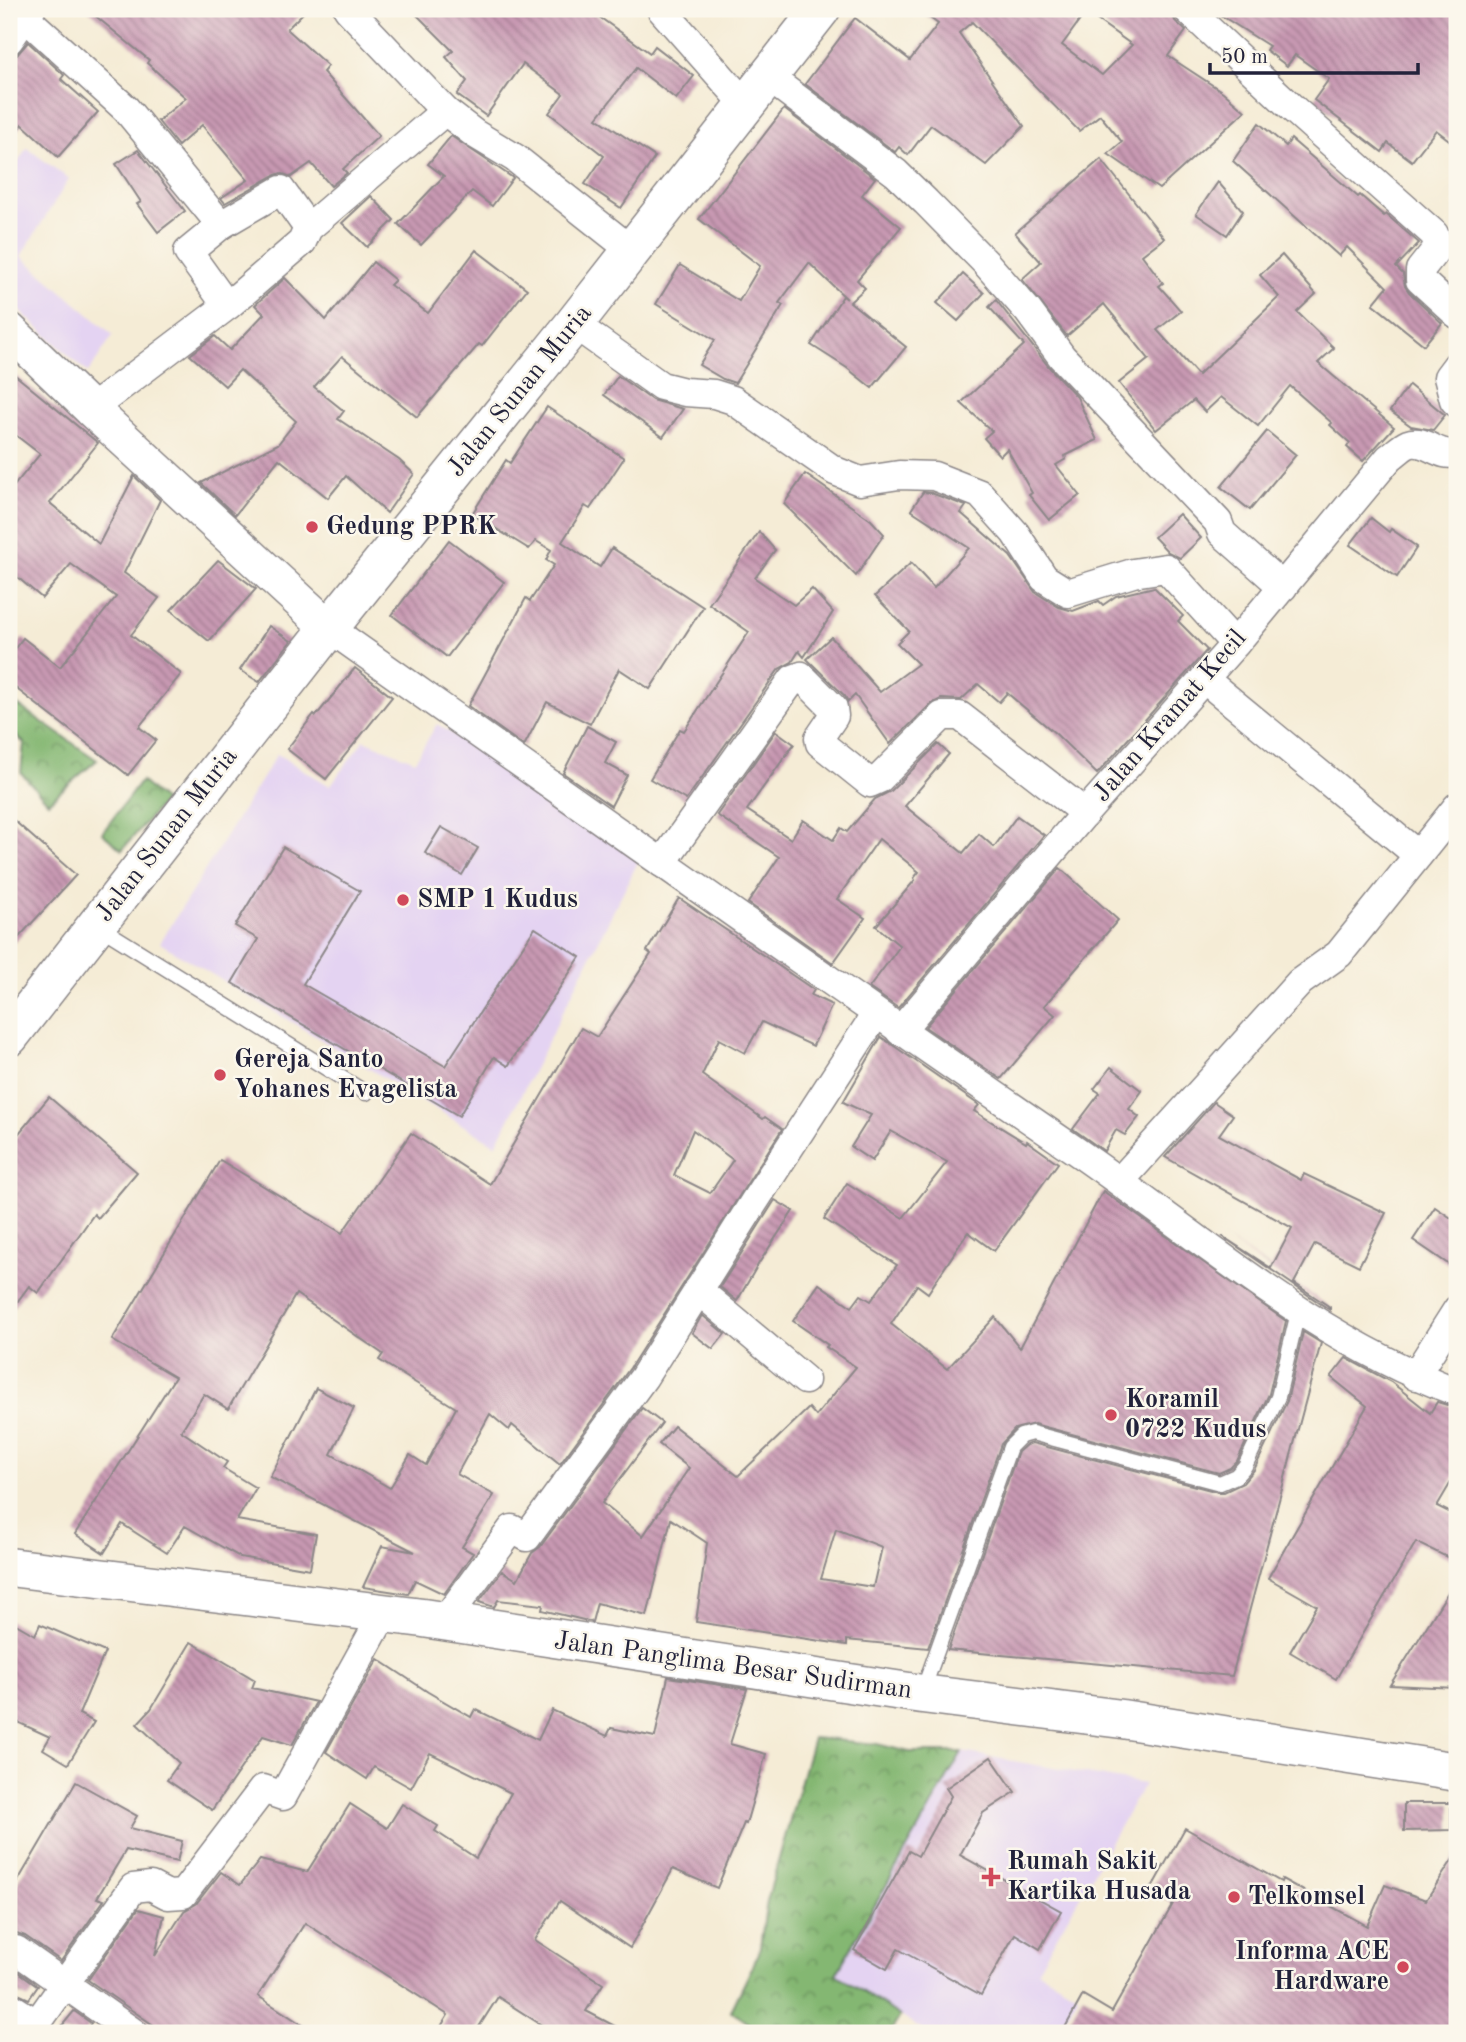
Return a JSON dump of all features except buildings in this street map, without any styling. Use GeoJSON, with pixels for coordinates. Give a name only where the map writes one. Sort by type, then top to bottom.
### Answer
{"type":"FeatureCollection","features":[{"type":"Feature","properties":{"kind":"main road","name":"Jalan Sunan Muria"},"geometry":{"type":"LineString","coordinates":[[9,1037],[329,628],[574,324],[821,9]]}},
{"type":"Feature","properties":{"kind":"main road","name":"Jalan Panglima Besar Sudirman"},"geometry":{"type":"LineString","coordinates":[[9,1567],[384,1614],[922,1694],[1122,1719],[1457,1772]]}},
{"type":"Feature","properties":{"kind":"street"},"geometry":{"type":"LineString","coordinates":[[348,9],[445,111],[524,166],[631,250]]}},
{"type":"Feature","properties":{"kind":"street"},"geometry":{"type":"LineString","coordinates":[[661,9],[756,90],[895,173],[985,262],[1028,311],[1062,357],[1218,522],[1222,533],[1283,587]]}},
{"type":"Feature","properties":{"kind":"street"},"geometry":{"type":"LineString","coordinates":[[1188,9],[1290,106],[1434,234],[1439,246],[1420,270],[1420,280],[1457,314]]}},
{"type":"Feature","properties":{"kind":"street"},"geometry":{"type":"LineString","coordinates":[[22,22],[126,108],[221,225]]}},
{"type":"Feature","properties":{"kind":"street"},"geometry":{"type":"LineString","coordinates":[[91,409],[227,306],[302,242],[308,228],[445,111]]}},
{"type":"Feature","properties":{"kind":"street"},"geometry":{"type":"LineString","coordinates":[[227,306],[188,252],[221,225],[281,190],[308,228]]}},
{"type":"Feature","properties":{"kind":"street"},"geometry":{"type":"LineString","coordinates":[[574,324],[661,386],[685,392],[714,394],[733,400],[835,471],[860,481],[899,475],[934,476],[980,494],[1015,533],[1044,578],[1068,593],[1133,573],[1166,568],[1235,644]]}},
{"type":"Feature","properties":{"kind":"street"},"geometry":{"type":"LineString","coordinates":[[9,330],[329,628],[900,1031],[1120,1181],[1298,1312],[1415,1376],[1457,1392]]}},
{"type":"Feature","properties":{"kind":"street"},"geometry":{"type":"LineString","coordinates":[[1457,365],[1448,377],[1454,400],[1457,402]]}},
{"type":"Feature","properties":{"kind":"street","name":"Jalan Kramat Kecil"},"geometry":{"type":"LineString","coordinates":[[900,1031],[1085,813],[1235,644],[1389,458],[1409,444],[1423,443],[1441,453],[1457,452]]}},
{"type":"Feature","properties":{"kind":"street"},"geometry":{"type":"LineString","coordinates":[[662,863],[793,679],[801,676],[833,708],[834,716],[819,737],[820,743],[870,783],[879,779],[942,716],[960,716],[1085,813]]}},
{"type":"Feature","properties":{"kind":"street"},"geometry":{"type":"LineString","coordinates":[[1204,679],[1418,855]]}},
{"type":"Feature","properties":{"kind":"street"},"geometry":{"type":"LineString","coordinates":[[1120,1181],[1300,982],[1339,954],[1457,807]]}},
{"type":"Feature","properties":{"kind":"street"},"geometry":{"type":"LineString","coordinates":[[443,1623],[512,1530],[527,1537],[644,1377],[876,1014]]}},
{"type":"Feature","properties":{"kind":"street"},"geometry":{"type":"LineString","coordinates":[[698,1290],[805,1380]]}},
{"type":"Feature","properties":{"kind":"street"},"geometry":{"type":"LineString","coordinates":[[1415,1376],[1457,1310]]}},
{"type":"Feature","properties":{"kind":"street"},"geometry":{"type":"LineString","coordinates":[[9,2006],[33,2029],[133,1888],[150,1886],[168,1895],[183,1894],[263,1789],[283,1796],[384,1614]]}},
{"type":"Feature","properties":{"kind":"street"},"geometry":{"type":"LineString","coordinates":[[16,1950],[134,2033]]}},
{"type":"Feature","properties":{"kind":"lane"},"geometry":{"type":"LineString","coordinates":[[97,925],[366,1093]]}},
{"type":"Feature","properties":{"kind":"lane"},"geometry":{"type":"LineString","coordinates":[[922,1694],[1010,1447],[1015,1441],[1032,1433],[1220,1483],[1236,1476],[1245,1466],[1278,1397],[1298,1312]]}},
{"type":"Feature","properties":{"kind":"shaded area"},"geometry":{"type":"Polygon","coordinates":[[[27,148],[69,179],[21,256],[113,335],[88,373],[9,301],[9,176],[27,148]]]}},
{"type":"Feature","properties":{"kind":"shaded area","name":"SMP 1 Kudus"},"geometry":{"type":"Polygon","coordinates":[[[437,724],[641,856],[496,1145],[160,943],[277,754],[330,786],[364,740],[415,761],[437,724]]]}},
{"type":"Feature","properties":{"kind":"shaded area","name":"Rumah Sakit Kartika Husada"},"geometry":{"type":"Polygon","coordinates":[[[962,1752],[1144,1784],[1037,1971],[1079,1995],[1056,2033],[927,2033],[836,1974],[962,1752]]]}},
{"type":"Feature","properties":{"kind":"green space"},"geometry":{"type":"Polygon","coordinates":[[[9,699],[97,760],[48,802],[21,773],[24,743],[9,729],[9,699]]]}},
{"type":"Feature","properties":{"kind":"green space"},"geometry":{"type":"Polygon","coordinates":[[[141,781],[164,801],[122,850],[102,833],[141,781]]]}},
{"type":"Feature","properties":{"kind":"green space"},"geometry":{"type":"Polygon","coordinates":[[[813,1738],[877,1744],[909,1752],[962,1752],[836,1974],[900,2016],[890,2033],[763,2033],[731,2011],[759,1953],[767,1901],[813,1738]]]}},
{"type":"Feature","properties":{"kind":"place","name":"Gedung PPRK"},"geometry":{"type":"Point","coordinates":[312,527]}},
{"type":"Feature","properties":{"kind":"place","name":"SMP 1 Kudus"},"geometry":{"type":"Point","coordinates":[403,900]}},
{"type":"Feature","properties":{"kind":"place","name":"Gereja Santo Yohanes Evagelista"},"geometry":{"type":"Point","coordinates":[220,1075]}},
{"type":"Feature","properties":{"kind":"place","name":"Koramil 0722 Kudus"},"geometry":{"type":"Point","coordinates":[1111,1415]}},
{"type":"Feature","properties":{"kind":"place","name":"Rumah Sakit Kartika Husada"},"geometry":{"type":"Point","coordinates":[991,1877]}},
{"type":"Feature","properties":{"kind":"place","name":"Telkomsel"},"geometry":{"type":"Point","coordinates":[1234,1897]}},
{"type":"Feature","properties":{"kind":"place","name":"Informa ACE Hardware"},"geometry":{"type":"Point","coordinates":[1403,1967]}}]}
